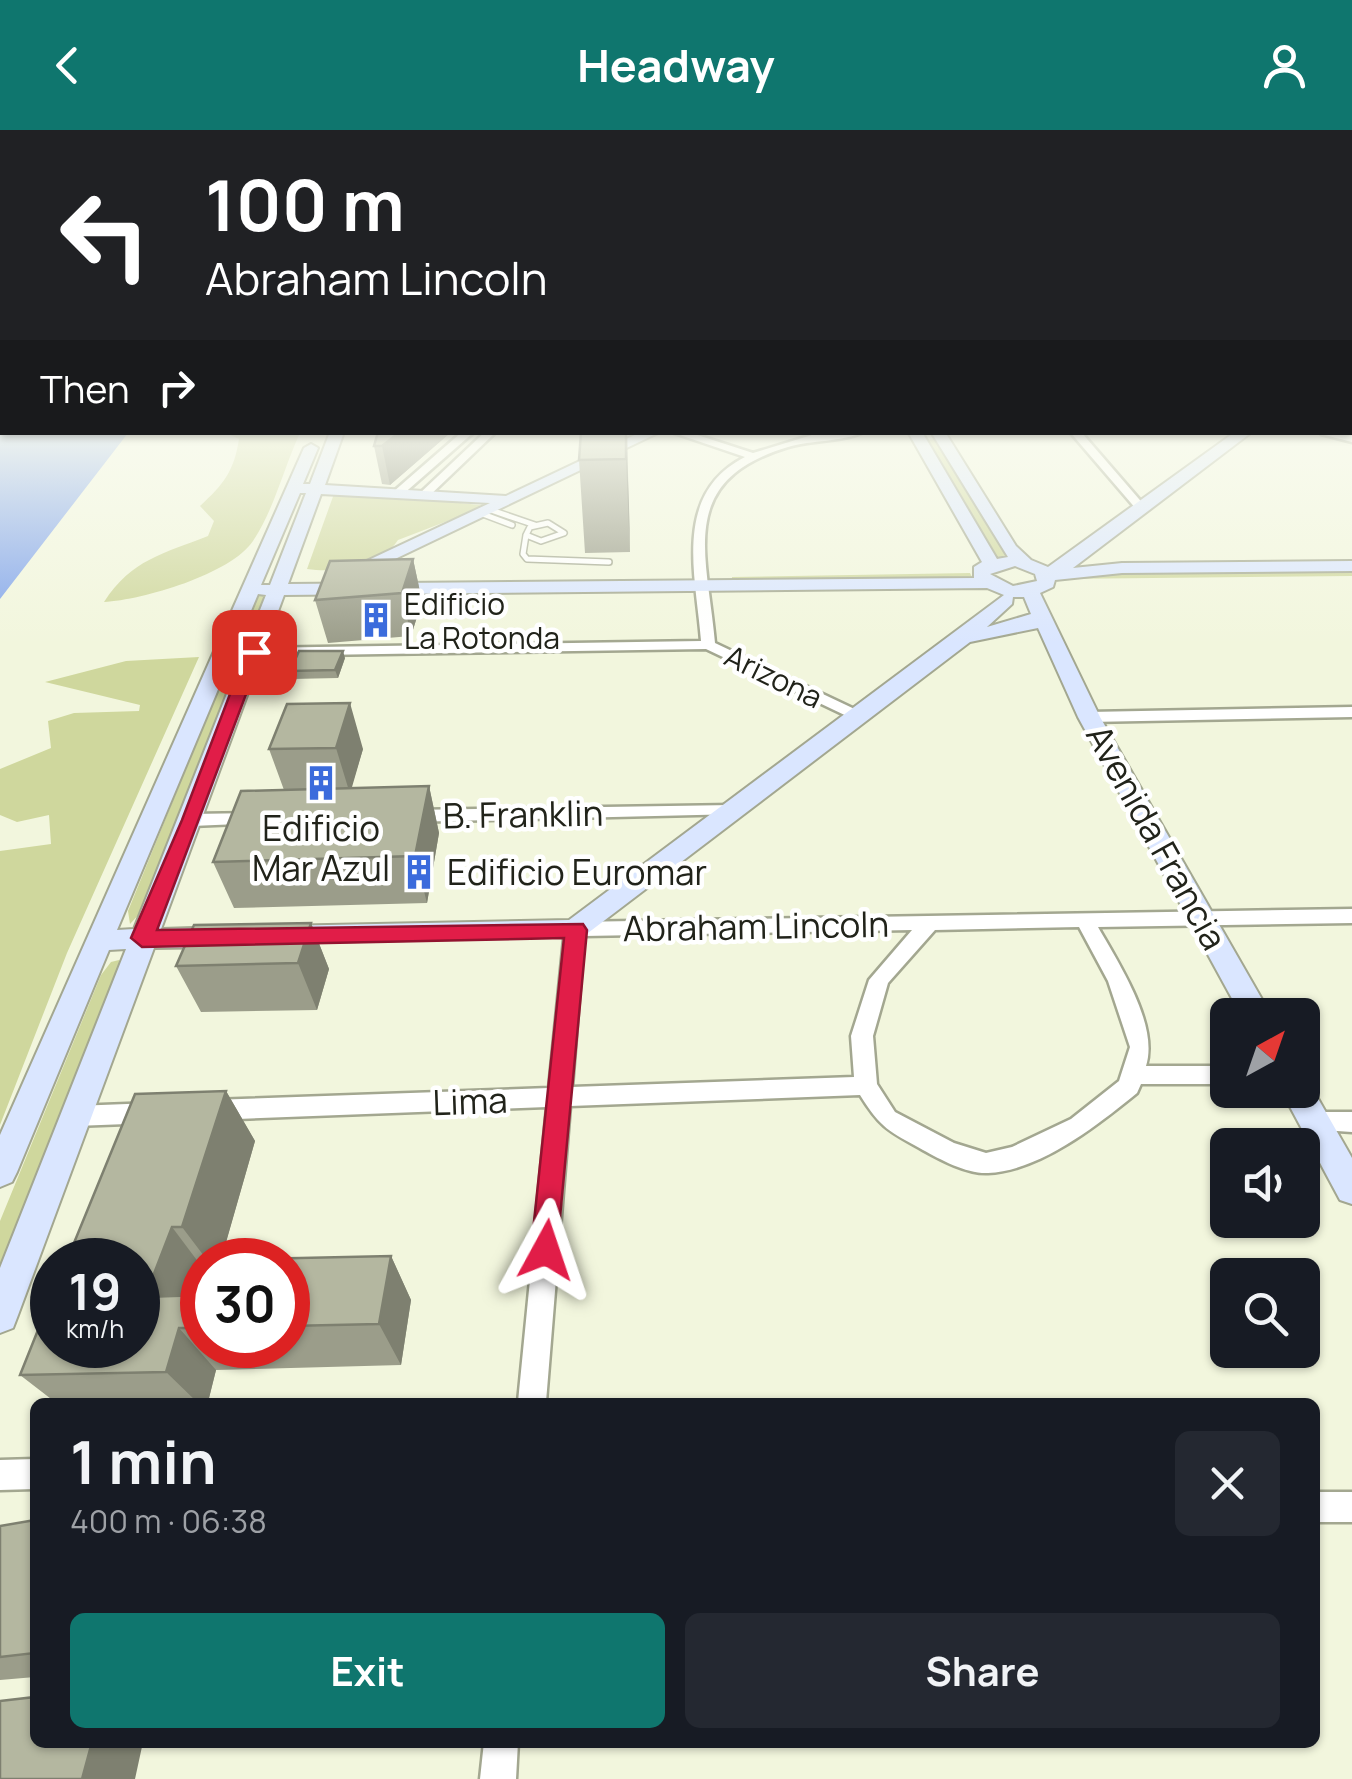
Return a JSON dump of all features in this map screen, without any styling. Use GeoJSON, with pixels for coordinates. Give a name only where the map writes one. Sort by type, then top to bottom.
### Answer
{"type":"FeatureCollection","features":[{"type":"Feature","properties":{"kind":"street"},"geometry":{"type":"LineString","coordinates":[[0,1315],[254,652],[304,491]]}},
{"type":"Feature","properties":{"kind":"street"},"geometry":{"type":"LineString","coordinates":[[0,1172],[100,940],[272,590],[304,491]]}},
{"type":"Feature","properties":{"kind":"street"},"geometry":{"type":"LineString","coordinates":[[350,491],[472,501],[507,498]]}},
{"type":"Feature","properties":{"kind":"street"},"geometry":{"type":"LineString","coordinates":[[397,494],[401,491]]}},
{"type":"Feature","properties":{"kind":"street"},"geometry":{"type":"LineString","coordinates":[[423,496],[428,491]]}},
{"type":"Feature","properties":{"kind":"street"},"geometry":{"type":"LineString","coordinates":[[312,590],[523,491]]}},
{"type":"Feature","properties":{"kind":"street","name":"Arizona"},"geometry":{"type":"LineString","coordinates":[[712,491],[700,517],[708,644],[858,716]]}},
{"type":"Feature","properties":{"kind":"street","name":"Avenida Francia"},"geometry":{"type":"LineString","coordinates":[[946,491],[994,580],[1057,645],[1089,717],[1247,998]]}},
{"type":"Feature","properties":{"kind":"street","name":"Avenida Francia"},"geometry":{"type":"LineString","coordinates":[[974,491],[1009,549],[1038,576],[1032,621]]}},
{"type":"Feature","properties":{"kind":"street"},"geometry":{"type":"LineString","coordinates":[[1126,491],[1141,508]]}},
{"type":"Feature","properties":{"kind":"street"},"geometry":{"type":"LineString","coordinates":[[1038,576],[1075,560],[1083,550],[1165,491]]}},
{"type":"Feature","properties":{"kind":"street"},"geometry":{"type":"LineString","coordinates":[[272,590],[353,574],[994,580],[1122,568],[1352,566]]}},
{"type":"Feature","properties":{"kind":"street"},"geometry":{"type":"LineString","coordinates":[[994,580],[1038,576],[1352,580]]}},
{"type":"Feature","properties":{"kind":"street"},"geometry":{"type":"LineString","coordinates":[[272,590],[704,579]]}},
{"type":"Feature","properties":{"kind":"street"},"geometry":{"type":"LineString","coordinates":[[964,637],[994,580]]}},
{"type":"Feature","properties":{"kind":"street"},"geometry":{"type":"LineString","coordinates":[[532,1398],[576,930],[964,637],[1032,621]]}},
{"type":"Feature","properties":{"kind":"street"},"geometry":{"type":"LineString","coordinates":[[254,652],[708,644]]}},
{"type":"Feature","properties":{"kind":"street"},"geometry":{"type":"LineString","coordinates":[[1089,717],[1352,712]]}},
{"type":"Feature","properties":{"kind":"street","name":"B. Franklin"},"geometry":{"type":"LineString","coordinates":[[385,816],[734,810]]}},
{"type":"Feature","properties":{"kind":"street"},"geometry":{"type":"LineString","coordinates":[[192,820],[269,819]]}},
{"type":"Feature","properties":{"kind":"street","name":"Abraham Lincoln"},"geometry":{"type":"LineString","coordinates":[[100,940],[1352,916]]}},
{"type":"Feature","properties":{"kind":"street"},"geometry":{"type":"LineString","coordinates":[[930,923],[878,980],[862,1036],[866,1086],[888,1119],[948,1152],[986,1162],[1016,1157],[1079,1126],[1128,1086],[1140,1047],[1118,981],[1084,920]]}},
{"type":"Feature","properties":{"kind":"street"},"geometry":{"type":"LineString","coordinates":[[1132,1075],[1210,1075]]}},
{"type":"Feature","properties":{"kind":"street","name":"Lima"},"geometry":{"type":"LineString","coordinates":[[75,1116],[866,1086]]}},
{"type":"Feature","properties":{"kind":"street"},"geometry":{"type":"LineString","coordinates":[[1307,1108],[1352,1189]]}},
{"type":"Feature","properties":{"kind":"street"},"geometry":{"type":"LineString","coordinates":[[1315,1122],[1352,1122]]}},
{"type":"Feature","properties":{"kind":"street"},"geometry":{"type":"LineString","coordinates":[[0,1474],[30,1474]]}},
{"type":"Feature","properties":{"kind":"street"},"geometry":{"type":"LineString","coordinates":[[1320,1508],[1352,1507]]}},
{"type":"Feature","properties":{"kind":"street"},"geometry":{"type":"LineString","coordinates":[[498,1779],[501,1748]]}},
{"type":"Feature","properties":{"kind":"lane"},"geometry":{"type":"LineString","coordinates":[[484,511],[558,525],[564,533],[541,540],[484,511]]}},
{"type":"Feature","properties":{"kind":"lane"},"geometry":{"type":"LineString","coordinates":[[538,524],[526,533],[522,554],[527,559],[609,562]]}},
{"type":"Feature","properties":{"kind":"green space"},"geometry":{"type":"Polygon","coordinates":[[[216,491],[277,491],[253,541],[242,553],[185,583],[104,602],[137,567],[208,536],[214,521],[200,506],[216,491]]]}},
{"type":"Feature","properties":{"kind":"green space"},"geometry":{"type":"Polygon","coordinates":[[[335,491],[484,507],[398,540],[369,563],[344,569],[307,569],[335,491]]]}},
{"type":"Feature","properties":{"kind":"green space"},"geometry":{"type":"Polygon","coordinates":[[[958,491],[968,491],[1009,558],[998,558],[958,491]]]}},
{"type":"Feature","properties":{"kind":"green space"},"geometry":{"type":"Polygon","coordinates":[[[1352,570],[1352,576],[1057,579],[1126,571],[1352,570]]]}},
{"type":"Feature","properties":{"kind":"green space"},"geometry":{"type":"Polygon","coordinates":[[[970,573],[972,577],[732,581],[732,577],[970,573]]]}},
{"type":"Feature","properties":{"kind":"green space"},"geometry":{"type":"Polygon","coordinates":[[[268,595],[143,910],[130,924],[128,911],[256,597],[268,595]]]}},
{"type":"Feature","properties":{"kind":"green space"},"geometry":{"type":"Polygon","coordinates":[[[199,657],[67,953],[0,1125],[0,851],[51,844],[49,815],[17,822],[0,815],[0,769],[51,748],[48,721],[74,713],[139,711],[140,705],[45,682],[126,661],[199,657]]]}},
{"type":"Feature","properties":{"kind":"green space"},"geometry":{"type":"Polygon","coordinates":[[[119,960],[0,1275],[0,1221],[101,975],[111,962],[119,960]]]}},
{"type":"Feature","properties":{"kind":"water"},"geometry":{"type":"Polygon","coordinates":[[[0,491],[83,491],[0,599],[0,491]]]}},
{"type":"Feature","properties":{"kind":"building"},"geometry":{"type":"Polygon","coordinates":[[[413,559],[402,593],[315,600],[330,561],[413,559]]]}},
{"type":"Feature","properties":{"kind":"building"},"geometry":{"type":"Polygon","coordinates":[[[299,651],[343,651],[335,670],[290,671],[299,651]]]}},
{"type":"Feature","properties":{"kind":"building"},"geometry":{"type":"Polygon","coordinates":[[[350,703],[336,748],[269,749],[287,704],[350,703]]]}},
{"type":"Feature","properties":{"kind":"building"},"geometry":{"type":"Polygon","coordinates":[[[429,786],[415,856],[213,862],[241,791],[429,786]]]}},
{"type":"Feature","properties":{"kind":"building"},"geometry":{"type":"Polygon","coordinates":[[[311,923],[298,963],[176,966],[194,925],[311,923]]]}},
{"type":"Feature","properties":{"kind":"building"},"geometry":{"type":"Polygon","coordinates":[[[226,1091],[182,1227],[172,1227],[160,1258],[160,1238],[76,1238],[135,1094],[226,1091]]]}},
{"type":"Feature","properties":{"kind":"building"},"geometry":{"type":"Polygon","coordinates":[[[391,1256],[379,1324],[310,1326],[310,1258],[391,1256]]]}},
{"type":"Feature","properties":{"kind":"building"},"geometry":{"type":"Polygon","coordinates":[[[160,1296],[180,1296],[180,1328],[166,1372],[20,1375],[30,1350],[30,1368],[160,1368],[160,1296]]]}},
{"type":"Feature","properties":{"kind":"building"},"geometry":{"type":"Polygon","coordinates":[[[30,1521],[30,1654],[0,1657],[0,1526],[30,1521]]]}},
{"type":"Feature","properties":{"kind":"building"},"geometry":{"type":"Polygon","coordinates":[[[30,1698],[30,1748],[90,1748],[82,1779],[0,1779],[0,1701],[30,1698]]]}},
{"type":"Feature","properties":{"kind":"place","name":"Edificio La Rotonda"},"geometry":{"type":"Point","coordinates":[376,620]}},
{"type":"Feature","properties":{"kind":"place","name":"Edificio Mar Azul"},"geometry":{"type":"Point","coordinates":[321,783]}},
{"type":"Feature","properties":{"kind":"place","name":"Edificio Euromar"},"geometry":{"type":"Point","coordinates":[419,872]}},
{"type":"Feature","properties":{"kind":"route"},"geometry":{"type":"LineString","coordinates":[[254,652],[192,820],[142,938],[576,930],[546,1250]]}}]}
